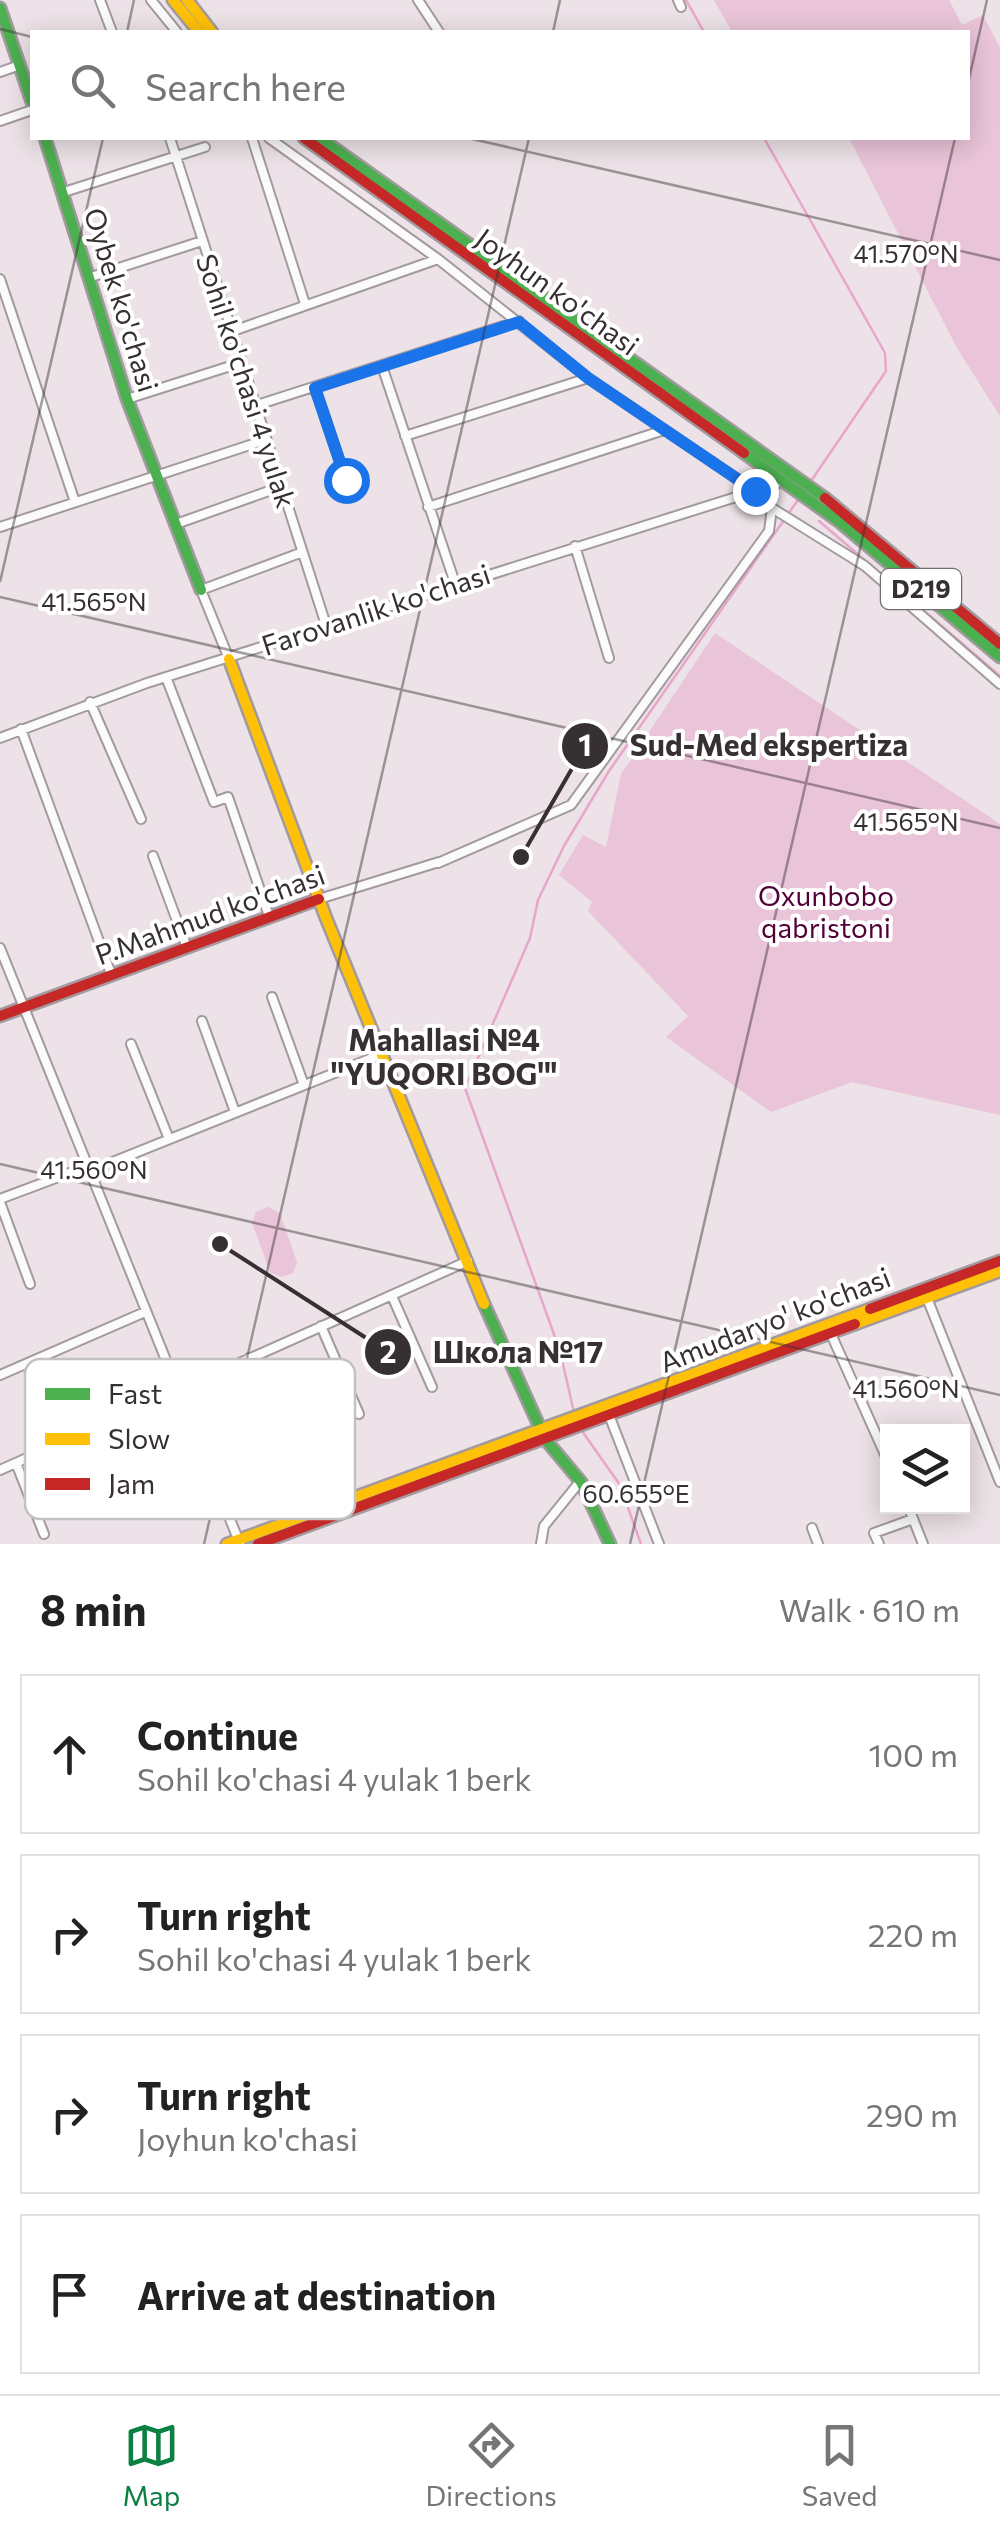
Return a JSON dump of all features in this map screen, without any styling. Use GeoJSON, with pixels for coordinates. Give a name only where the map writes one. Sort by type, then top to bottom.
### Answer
{"type":"FeatureCollection","features":[{"type":"Feature","properties":{"kind":"street"},"geometry":{"type":"LineString","coordinates":[[100,0],[111,30]]}},
{"type":"Feature","properties":{"kind":"street"},"geometry":{"type":"LineString","coordinates":[[151,0],[175,30]]}},
{"type":"Feature","properties":{"kind":"street"},"geometry":{"type":"LineString","coordinates":[[173,0],[196,30]]}},
{"type":"Feature","properties":{"kind":"street"},"geometry":{"type":"LineString","coordinates":[[187,0],[210,30]]}},
{"type":"Feature","properties":{"kind":"street"},"geometry":{"type":"LineString","coordinates":[[418,0],[438,30]]}},
{"type":"Feature","properties":{"kind":"street"},"geometry":{"type":"LineString","coordinates":[[0,8],[30,96]]}},
{"type":"Feature","properties":{"kind":"street"},"geometry":{"type":"LineString","coordinates":[[0,72],[20,65]]}},
{"type":"Feature","properties":{"kind":"street"},"geometry":{"type":"LineString","coordinates":[[0,121],[30,111]]}},
{"type":"Feature","properties":{"kind":"street","name":"Oybek ko'chasi"},"geometry":{"type":"LineString","coordinates":[[46,140],[127,399],[229,659]]}},
{"type":"Feature","properties":{"kind":"street","name":"Sohil ko'chasi 4 yulak"},"geometry":{"type":"LineString","coordinates":[[171,140],[300,553],[326,624]]}},
{"type":"Feature","properties":{"kind":"street"},"geometry":{"type":"LineString","coordinates":[[253,140],[305,304]]}},
{"type":"Feature","properties":{"kind":"street","name":"Joyhun ko'chasi"},"geometry":{"type":"LineString","coordinates":[[272,140],[438,258],[588,378],[755,491],[776,510],[865,566],[1000,684]]}},
{"type":"Feature","properties":{"kind":"street","name":"Joyhun ko'chasi"},"geometry":{"type":"LineString","coordinates":[[307,140],[785,477]]}},
{"type":"Feature","properties":{"kind":"street","name":"Joyhun ko'chasi"},"geometry":{"type":"LineString","coordinates":[[323,140],[785,477]]}},
{"type":"Feature","properties":{"kind":"street"},"geometry":{"type":"LineString","coordinates":[[64,192],[205,147]]}},
{"type":"Feature","properties":{"kind":"street"},"geometry":{"type":"LineString","coordinates":[[91,277],[202,242]]}},
{"type":"Feature","properties":{"kind":"street"},"geometry":{"type":"LineString","coordinates":[[230,332],[438,258]]}},
{"type":"Feature","properties":{"kind":"street"},"geometry":{"type":"LineString","coordinates":[[0,280],[75,502]]}},
{"type":"Feature","properties":{"kind":"street"},"geometry":{"type":"LineString","coordinates":[[254,406],[519,322]]}},
{"type":"Feature","properties":{"kind":"street"},"geometry":{"type":"LineString","coordinates":[[127,399],[240,363]]}},
{"type":"Feature","properties":{"kind":"street"},"geometry":{"type":"LineString","coordinates":[[382,366],[456,583]]}},
{"type":"Feature","properties":{"kind":"street"},"geometry":{"type":"LineString","coordinates":[[405,436],[588,378]]}},
{"type":"Feature","properties":{"kind":"street"},"geometry":{"type":"LineString","coordinates":[[315,388],[346,480]]}},
{"type":"Feature","properties":{"kind":"street"},"geometry":{"type":"LineString","coordinates":[[428,507],[664,430]]}},
{"type":"Feature","properties":{"kind":"street"},"geometry":{"type":"LineString","coordinates":[[1,524],[264,440]]}},
{"type":"Feature","properties":{"kind":"street"},"geometry":{"type":"LineString","coordinates":[[765,500],[785,477]]}},
{"type":"Feature","properties":{"kind":"street","name":"D219"},"geometry":{"type":"LineString","coordinates":[[785,477],[844,518],[1000,644]]}},
{"type":"Feature","properties":{"kind":"street"},"geometry":{"type":"LineString","coordinates":[[176,524],[280,488]]}},
{"type":"Feature","properties":{"kind":"street","name":"Farovanlik ko'chasi"},"geometry":{"type":"LineString","coordinates":[[0,738],[90,702],[326,624],[755,491]]}},
{"type":"Feature","properties":{"kind":"street","name":"P.Mahmud ko'chasi"},"geometry":{"type":"LineString","coordinates":[[438,863],[571,805],[769,531],[776,510]]}},
{"type":"Feature","properties":{"kind":"street","name":"D219"},"geometry":{"type":"LineString","coordinates":[[844,518],[1000,657]]}},
{"type":"Feature","properties":{"kind":"street"},"geometry":{"type":"LineString","coordinates":[[575,546],[609,658]]}},
{"type":"Feature","properties":{"kind":"street"},"geometry":{"type":"LineString","coordinates":[[201,590],[300,553]]}},
{"type":"Feature","properties":{"kind":"street"},"geometry":{"type":"LineString","coordinates":[[229,659],[319,898],[468,1261],[543,1435],[581,1482],[610,1544]]}},
{"type":"Feature","properties":{"kind":"street"},"geometry":{"type":"LineString","coordinates":[[166,677],[214,802],[228,797],[268,916]]}},
{"type":"Feature","properties":{"kind":"street"},"geometry":{"type":"LineString","coordinates":[[90,702],[141,819]]}},
{"type":"Feature","properties":{"kind":"street"},"geometry":{"type":"LineString","coordinates":[[21,729],[111,974]]}},
{"type":"Feature","properties":{"kind":"street","name":"P.Mahmud ko'chasi"},"geometry":{"type":"LineString","coordinates":[[0,1016],[319,898],[438,863],[576,806]]}},
{"type":"Feature","properties":{"kind":"street"},"geometry":{"type":"LineString","coordinates":[[153,856],[186,945]]}},
{"type":"Feature","properties":{"kind":"street"},"geometry":{"type":"LineString","coordinates":[[0,948],[164,1359]]}},
{"type":"Feature","properties":{"kind":"street"},"geometry":{"type":"LineString","coordinates":[[272,997],[304,1085]]}},
{"type":"Feature","properties":{"kind":"street"},"geometry":{"type":"LineString","coordinates":[[202,1021],[236,1112]]}},
{"type":"Feature","properties":{"kind":"street"},"geometry":{"type":"LineString","coordinates":[[131,1044],[169,1139]]}},
{"type":"Feature","properties":{"kind":"street"},"geometry":{"type":"LineString","coordinates":[[30,1284],[0,1200],[169,1139],[382,1054]]}},
{"type":"Feature","properties":{"kind":"street","name":"Amudaryo' ko'chasi"},"geometry":{"type":"LineString","coordinates":[[355,1501],[832,1334],[1000,1260]]}},
{"type":"Feature","properties":{"kind":"street"},"geometry":{"type":"LineString","coordinates":[[249,1358],[468,1261]]}},
{"type":"Feature","properties":{"kind":"street"},"geometry":{"type":"LineString","coordinates":[[1000,1271],[925,1293],[1000,1482]]}},
{"type":"Feature","properties":{"kind":"street","name":"Amudaryo' ko'chasi"},"geometry":{"type":"LineString","coordinates":[[355,1507],[925,1293]]}},
{"type":"Feature","properties":{"kind":"street"},"geometry":{"type":"LineString","coordinates":[[392,1296],[432,1386]]}},
{"type":"Feature","properties":{"kind":"street"},"geometry":{"type":"LineString","coordinates":[[37,1359],[145,1312]]}},
{"type":"Feature","properties":{"kind":"street"},"geometry":{"type":"LineString","coordinates":[[321,1326],[335,1359]]}},
{"type":"Feature","properties":{"kind":"street"},"geometry":{"type":"LineString","coordinates":[[832,1334],[880,1444]]}},
{"type":"Feature","properties":{"kind":"street"},"geometry":{"type":"LineString","coordinates":[[0,1375],[25,1364]]}},
{"type":"Feature","properties":{"kind":"street"},"geometry":{"type":"LineString","coordinates":[[355,1405],[359,1414]]}},
{"type":"Feature","properties":{"kind":"street"},"geometry":{"type":"LineString","coordinates":[[609,1415],[659,1544]]}},
{"type":"Feature","properties":{"kind":"street"},"geometry":{"type":"LineString","coordinates":[[0,1470],[25,1459]]}},
{"type":"Feature","properties":{"kind":"street"},"geometry":{"type":"LineString","coordinates":[[16,1463],[25,1486]]}},
{"type":"Feature","properties":{"kind":"street"},"geometry":{"type":"LineString","coordinates":[[541,1544],[544,1526],[578,1484]]}},
{"type":"Feature","properties":{"kind":"street"},"geometry":{"type":"LineString","coordinates":[[911,1514],[923,1544]]}},
{"type":"Feature","properties":{"kind":"street"},"geometry":{"type":"LineString","coordinates":[[38,1519],[44,1534]]}},
{"type":"Feature","properties":{"kind":"street","name":"Amudaryo' ko'chasi"},"geometry":{"type":"LineString","coordinates":[[227,1544],[303,1519]]}},
{"type":"Feature","properties":{"kind":"street","name":"Amudaryo' ko'chasi"},"geometry":{"type":"LineString","coordinates":[[258,1544],[323,1519]]}},
{"type":"Feature","properties":{"kind":"street"},"geometry":{"type":"LineString","coordinates":[[878,1544],[874,1533],[913,1519]]}},
{"type":"Feature","properties":{"kind":"street"},"geometry":{"type":"LineString","coordinates":[[812,1528],[818,1544]]}},
{"type":"Feature","properties":{"kind":"green space"},"geometry":{"type":"Polygon","coordinates":[[[714,0],[949,0],[962,25],[983,15],[1000,48],[1000,416],[957,348],[850,140],[970,140],[970,30],[731,30],[714,0]]]}},
{"type":"Feature","properties":{"kind":"green space","name":"Oxunbobo qabristoni"},"geometry":{"type":"Polygon","coordinates":[[[715,633],[1000,824],[1000,1115],[852,1082],[771,1112],[666,1037],[688,1016],[588,911],[592,902],[559,875],[583,835],[606,847],[621,774],[715,633]]]}},
{"type":"Feature","properties":{"kind":"green space"},"geometry":{"type":"Polygon","coordinates":[[[268,1207],[280,1213],[297,1262],[293,1273],[281,1277],[270,1272],[252,1223],[256,1212],[268,1207]]]}},
{"type":"Feature","properties":{"kind":"waterway"},"geometry":{"type":"LineString","coordinates":[[686,0],[703,30]]}},
{"type":"Feature","properties":{"kind":"waterway"},"geometry":{"type":"LineString","coordinates":[[765,140],[885,353],[886,371],[811,481]]}},
{"type":"Feature","properties":{"kind":"waterway"},"geometry":{"type":"LineString","coordinates":[[788,514],[798,500]]}},
{"type":"Feature","properties":{"kind":"waterway"},"geometry":{"type":"LineString","coordinates":[[573,1408],[560,1351],[465,1088],[530,938],[538,900],[564,846],[609,771],[784,520]]}},
{"type":"Feature","properties":{"kind":"waterway"},"geometry":{"type":"LineString","coordinates":[[819,521],[1000,676]]}},
{"type":"Feature","properties":{"kind":"waterway"},"geometry":{"type":"LineString","coordinates":[[582,1431],[620,1485],[641,1544]]}},
{"type":"Feature","properties":{"kind":"traffic: fast"},"geometry":{"type":"LineString","coordinates":[[0,8],[30,96]]}},
{"type":"Feature","properties":{"kind":"traffic: fast"},"geometry":{"type":"LineString","coordinates":[[46,140],[127,399],[201,590]]}},
{"type":"Feature","properties":{"kind":"traffic: fast"},"geometry":{"type":"LineString","coordinates":[[323,140],[825,498]]}},
{"type":"Feature","properties":{"kind":"traffic: fast"},"geometry":{"type":"LineString","coordinates":[[744,453],[841,523],[1000,657]]}},
{"type":"Feature","properties":{"kind":"traffic: fast"},"geometry":{"type":"LineString","coordinates":[[484,1304],[545,1439],[581,1482],[610,1544]]}},
{"type":"Feature","properties":{"kind":"traffic: slow"},"geometry":{"type":"LineString","coordinates":[[173,0],[197,30]]}},
{"type":"Feature","properties":{"kind":"traffic: slow"},"geometry":{"type":"LineString","coordinates":[[187,0],[210,30]]}},
{"type":"Feature","properties":{"kind":"traffic: slow"},"geometry":{"type":"LineString","coordinates":[[229,659],[326,918],[484,1304]]}},
{"type":"Feature","properties":{"kind":"traffic: slow"},"geometry":{"type":"LineString","coordinates":[[855,1324],[1000,1271]]}},
{"type":"Feature","properties":{"kind":"traffic: slow"},"geometry":{"type":"LineString","coordinates":[[355,1497],[870,1309]]}},
{"type":"Feature","properties":{"kind":"traffic: slow"},"geometry":{"type":"LineString","coordinates":[[227,1544],[295,1519]]}},
{"type":"Feature","properties":{"kind":"traffic: jam"},"geometry":{"type":"LineString","coordinates":[[307,140],[744,453]]}},
{"type":"Feature","properties":{"kind":"traffic: jam"},"geometry":{"type":"LineString","coordinates":[[825,498],[1000,644]]}},
{"type":"Feature","properties":{"kind":"traffic: jam"},"geometry":{"type":"LineString","coordinates":[[0,1016],[319,899]]}},
{"type":"Feature","properties":{"kind":"traffic: jam"},"geometry":{"type":"LineString","coordinates":[[870,1309],[1000,1261]]}},
{"type":"Feature","properties":{"kind":"traffic: jam"},"geometry":{"type":"LineString","coordinates":[[355,1508],[855,1324]]}},
{"type":"Feature","properties":{"kind":"traffic: jam"},"geometry":{"type":"LineString","coordinates":[[258,1544],[326,1519]]}},
{"type":"Feature","properties":{"kind":"place","name":"Sud-Med ekspertiza"},"geometry":{"type":"Point","coordinates":[521,857]}},
{"type":"Feature","properties":{"kind":"place","name":"Школа №17"},"geometry":{"type":"Point","coordinates":[220,1244]}},
{"type":"Feature","properties":{"kind":"district","name":"Mahallasi №4 ''YUQORI BOG'\""},"geometry":{"type":"Point","coordinates":[444,1058]}},
{"type":"Feature","properties":{"kind":"route"},"geometry":{"type":"LineString","coordinates":[[346,480],[315,388],[519,322],[588,378],[755,491]]}}]}
